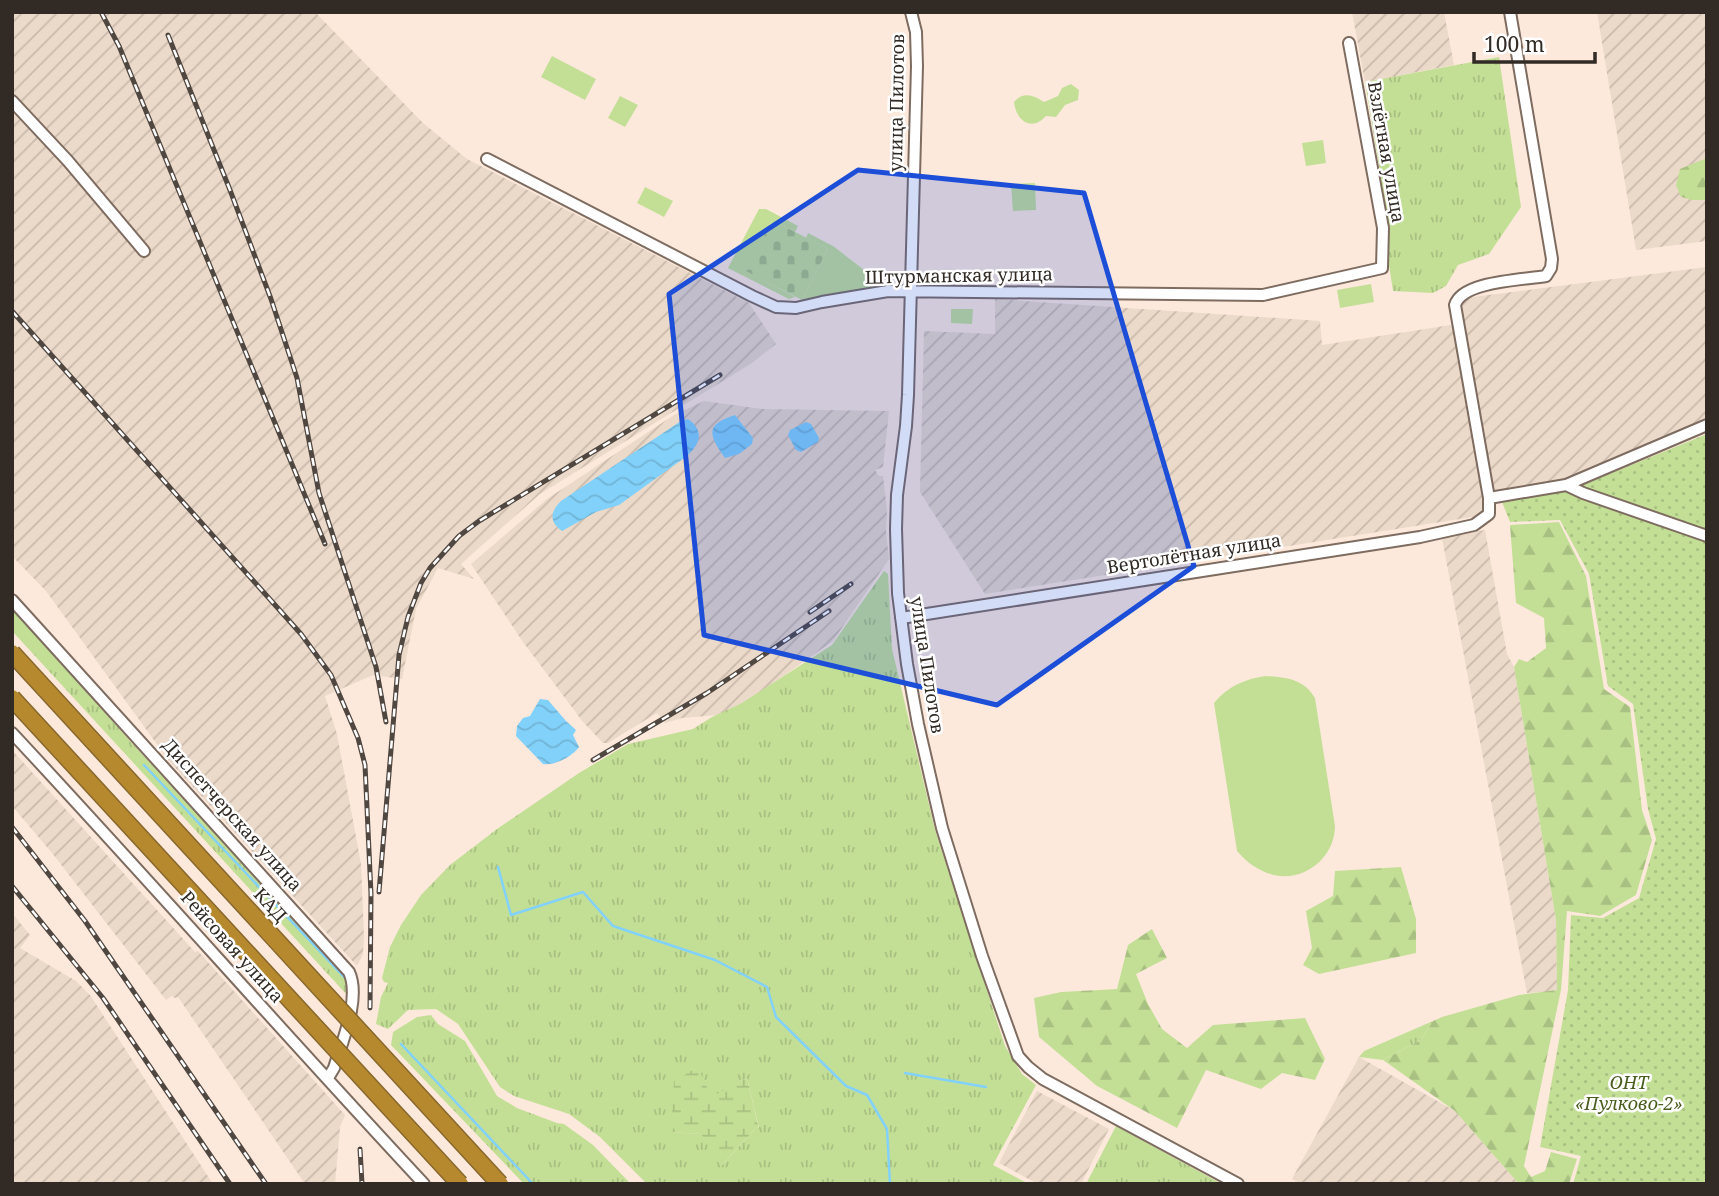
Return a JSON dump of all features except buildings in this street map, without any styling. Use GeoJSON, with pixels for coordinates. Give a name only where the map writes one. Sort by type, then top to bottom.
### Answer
{"type":"FeatureCollection","features":[{"type":"Feature","properties":{"kind":"highway","name":"КАД"},"geometry":{"type":"LineString","coordinates":[[12,653],[500,1184]]}},
{"type":"Feature","properties":{"kind":"highway"},"geometry":{"type":"LineString","coordinates":[[12,698],[460,1184]]}},
{"type":"Feature","properties":{"kind":"street","name":"улица Пилотов"},"geometry":{"type":"LineString","coordinates":[[911,12],[916,32],[917,58],[906,426],[897,495],[896,577],[918,724],[942,828],[986,969],[1018,1056],[1043,1079],[1238,1184]]}},
{"type":"Feature","properties":{"kind":"street"},"geometry":{"type":"LineString","coordinates":[[1510,12],[1552,259],[1546,276],[1476,287],[1464,292],[1457,298],[1455,305],[1489,498],[1566,485],[1707,425]]}},
{"type":"Feature","properties":{"kind":"street","name":"Взлётная улица"},"geometry":{"type":"LineString","coordinates":[[1349,43],[1383,228],[1382,268]]}},
{"type":"Feature","properties":{"kind":"street"},"geometry":{"type":"LineString","coordinates":[[12,101],[68,161],[144,250]]}},
{"type":"Feature","properties":{"kind":"street","name":"Штурманская улица"},"geometry":{"type":"LineString","coordinates":[[487,159],[776,307],[796,309],[869,293],[910,291],[1264,295],[1382,268]]}},
{"type":"Feature","properties":{"kind":"street"},"geometry":{"type":"LineString","coordinates":[[1566,485],[1707,536]]}},
{"type":"Feature","properties":{"kind":"street","name":"Вертолётная улица"},"geometry":{"type":"LineString","coordinates":[[901,618],[1420,537],[1474,525],[1489,514],[1489,498]]}},
{"type":"Feature","properties":{"kind":"street","name":"Диспетчерская улица"},"geometry":{"type":"LineString","coordinates":[[12,600],[349,972],[353,980],[354,995],[334,1069],[328,1079]]}},
{"type":"Feature","properties":{"kind":"street","name":"Рейсовая улица"},"geometry":{"type":"LineString","coordinates":[[12,733],[424,1184]]}},
{"type":"Feature","properties":{"kind":"highlighted area"},"geometry":{"type":"Polygon","coordinates":[[[858,170],[1084,193],[1194,566],[997,705],[704,635],[669,294],[858,170]]]}},
{"type":"Feature","properties":{"kind":"shaded area"},"geometry":{"type":"Polygon","coordinates":[[[12,12],[315,12],[423,123],[467,159],[749,303],[776,344],[752,363],[540,494],[461,564],[474,579],[438,568],[416,609],[402,679],[373,675],[325,696],[337,734],[361,864],[364,936],[363,954],[357,966],[169,761],[46,591],[12,556],[12,12]]]}},
{"type":"Feature","properties":{"kind":"shaded area"},"geometry":{"type":"Polygon","coordinates":[[[1352,12],[1444,12],[1454,65],[1365,82],[1352,12]]]}},
{"type":"Feature","properties":{"kind":"shaded area"},"geometry":{"type":"Polygon","coordinates":[[[1597,12],[1707,12],[1707,241],[1636,250],[1597,12]]]}},
{"type":"Feature","properties":{"kind":"shaded area"},"geometry":{"type":"Polygon","coordinates":[[[1707,267],[1707,422],[1561,484],[1492,490],[1457,299],[1707,267]]]}},
{"type":"Feature","properties":{"kind":"shaded area"},"geometry":{"type":"Polygon","coordinates":[[[995,299],[1320,321],[1322,345],[1457,324],[1485,515],[985,594],[920,492],[924,331],[995,334],[995,299]]]}},
{"type":"Feature","properties":{"kind":"shaded area"},"geometry":{"type":"Polygon","coordinates":[[[704,401],[762,409],[889,411],[883,467],[875,470],[879,476],[883,476],[889,559],[833,641],[742,705],[717,715],[682,718],[665,723],[657,713],[608,743],[603,743],[583,722],[523,642],[471,564],[547,499],[674,415],[704,401]]]}},
{"type":"Feature","properties":{"kind":"shaded area"},"geometry":{"type":"Polygon","coordinates":[[[1485,530],[1507,654],[1514,667],[1556,920],[1557,991],[1527,993],[1442,538],[1485,530]]]}},
{"type":"Feature","properties":{"kind":"shaded area"},"geometry":{"type":"Polygon","coordinates":[[[12,750],[345,1115],[340,1127],[335,1184],[305,1184],[178,997],[172,996],[166,1000],[52,853],[12,806],[12,750]]]}},
{"type":"Feature","properties":{"kind":"shaded area"},"geometry":{"type":"Polygon","coordinates":[[[12,913],[30,935],[20,948],[76,981],[90,995],[213,1184],[12,1184],[12,913]]]}},
{"type":"Feature","properties":{"kind":"shaded area"},"geometry":{"type":"Polygon","coordinates":[[[1359,1057],[1455,1111],[1519,1184],[1300,1184],[1292,1179],[1359,1057]]]}},
{"type":"Feature","properties":{"kind":"shaded area"},"geometry":{"type":"Polygon","coordinates":[[[1037,1091],[1109,1129],[1081,1184],[1038,1184],[999,1163],[1037,1091]]]}},
{"type":"Feature","properties":{"kind":"green space"},"geometry":{"type":"Polygon","coordinates":[[[552,56],[596,79],[585,100],[541,77],[552,56]]]}},
{"type":"Feature","properties":{"kind":"green space"},"geometry":{"type":"Polygon","coordinates":[[[1499,57],[1521,207],[1489,254],[1458,265],[1446,286],[1433,293],[1393,291],[1387,252],[1388,220],[1365,82],[1499,57]]]}},
{"type":"Feature","properties":{"kind":"green space"},"geometry":{"type":"Polygon","coordinates":[[[1071,84],[1079,90],[1078,100],[1065,105],[1056,117],[1046,116],[1041,121],[1030,124],[1021,119],[1015,109],[1014,102],[1021,96],[1032,96],[1044,102],[1058,96],[1062,88],[1071,84]]]}},
{"type":"Feature","properties":{"kind":"green space"},"geometry":{"type":"Polygon","coordinates":[[[620,96],[638,105],[625,127],[608,118],[620,96]]]}},
{"type":"Feature","properties":{"kind":"green space"},"geometry":{"type":"Polygon","coordinates":[[[1323,140],[1326,163],[1306,166],[1302,143],[1323,140]]]}},
{"type":"Feature","properties":{"kind":"green space"},"geometry":{"type":"Polygon","coordinates":[[[1707,158],[1707,200],[1681,197],[1676,185],[1680,169],[1707,158]]]}},
{"type":"Feature","properties":{"kind":"green space"},"geometry":{"type":"Polygon","coordinates":[[[1035,183],[1036,210],[1013,211],[1011,184],[1035,183]]]}},
{"type":"Feature","properties":{"kind":"green space"},"geometry":{"type":"Polygon","coordinates":[[[645,187],[673,201],[664,217],[637,203],[645,187]]]}},
{"type":"Feature","properties":{"kind":"green space"},"geometry":{"type":"Polygon","coordinates":[[[759,209],[766,209],[798,226],[795,232],[772,220],[746,271],[795,297],[789,299],[728,268],[759,209]]]}},
{"type":"Feature","properties":{"kind":"green space"},"geometry":{"type":"Polygon","coordinates":[[[772,220],[828,249],[802,300],[745,271],[772,220]]]}},
{"type":"Feature","properties":{"kind":"green space"},"geometry":{"type":"Polygon","coordinates":[[[808,233],[833,246],[886,287],[802,300],[828,249],[806,238],[808,233]]]}},
{"type":"Feature","properties":{"kind":"green space"},"geometry":{"type":"Polygon","coordinates":[[[1371,284],[1374,302],[1340,308],[1337,290],[1371,284]]]}},
{"type":"Feature","properties":{"kind":"green space"},"geometry":{"type":"Polygon","coordinates":[[[951,309],[973,309],[972,324],[951,323],[951,309]]]}},
{"type":"Feature","properties":{"kind":"green space","name":"ОНТ «Пулково-2»"},"geometry":{"type":"Polygon","coordinates":[[[1707,434],[1707,1184],[1573,1184],[1581,1156],[1540,1147],[1568,990],[1571,915],[1603,918],[1639,898],[1656,839],[1648,809],[1633,704],[1608,686],[1589,574],[1560,520],[1510,522],[1502,502],[1580,486],[1707,434]]]}},
{"type":"Feature","properties":{"kind":"green space"},"geometry":{"type":"Polygon","coordinates":[[[1559,522],[1586,576],[1604,689],[1630,707],[1642,810],[1652,840],[1636,895],[1600,916],[1567,911],[1561,990],[1524,1166],[1531,1177],[1545,1171],[1551,1152],[1577,1159],[1569,1184],[1519,1184],[1455,1111],[1383,1060],[1421,1040],[1433,1021],[1442,1017],[1519,995],[1557,990],[1556,920],[1514,667],[1519,659],[1527,662],[1546,648],[1544,618],[1516,603],[1510,525],[1559,522]]]}},
{"type":"Feature","properties":{"kind":"green space"},"geometry":{"type":"Polygon","coordinates":[[[884,571],[888,574],[892,649],[935,830],[1005,1046],[1022,1074],[1036,1085],[993,1165],[1029,1184],[647,1184],[600,1137],[569,1114],[514,1096],[500,1087],[458,1024],[436,1009],[408,1010],[388,1029],[376,1024],[381,997],[388,983],[382,978],[390,947],[421,895],[450,865],[579,773],[628,744],[693,729],[742,703],[832,645],[884,571]],[[697,1068],[672,1132],[701,1134],[722,1165],[754,1130],[759,1128],[747,1078],[711,1098],[697,1068]]]}},
{"type":"Feature","properties":{"kind":"green space"},"geometry":{"type":"Polygon","coordinates":[[[12,608],[130,741],[342,971],[347,980],[348,996],[12,631],[12,608]]]}},
{"type":"Feature","properties":{"kind":"green space"},"geometry":{"type":"Polygon","coordinates":[[[1266,676],[1287,678],[1300,683],[1315,698],[1335,826],[1334,837],[1324,857],[1307,871],[1297,875],[1269,874],[1249,863],[1237,851],[1214,703],[1237,684],[1266,676]]]}},
{"type":"Feature","properties":{"kind":"green space"},"geometry":{"type":"Polygon","coordinates":[[[1401,867],[1416,919],[1416,953],[1319,974],[1303,965],[1312,948],[1306,911],[1333,896],[1335,871],[1401,867]]]}},
{"type":"Feature","properties":{"kind":"green space"},"geometry":{"type":"Polygon","coordinates":[[[1152,929],[1167,958],[1136,974],[1162,1029],[1187,1048],[1213,1025],[1305,1018],[1325,1059],[1315,1080],[1282,1073],[1261,1089],[1206,1070],[1177,1128],[1097,1086],[1039,1037],[1034,998],[1061,992],[1117,989],[1128,945],[1152,929]]]}},
{"type":"Feature","properties":{"kind":"green space"},"geometry":{"type":"Polygon","coordinates":[[[431,1015],[438,1024],[465,1041],[497,1096],[517,1108],[564,1124],[593,1145],[631,1184],[524,1184],[391,1045],[393,1032],[417,1017],[431,1015]]]}},
{"type":"Feature","properties":{"kind":"green space"},"geometry":{"type":"Polygon","coordinates":[[[1433,1021],[1421,1040],[1383,1060],[1359,1057],[1364,1051],[1433,1021]]]}},
{"type":"Feature","properties":{"kind":"green space"},"geometry":{"type":"Polygon","coordinates":[[[698,1067],[711,1097],[747,1078],[759,1129],[754,1130],[721,1166],[701,1134],[671,1132],[674,1081],[698,1067]]]}},
{"type":"Feature","properties":{"kind":"green space"},"geometry":{"type":"Polygon","coordinates":[[[1116,1126],[1222,1184],[1086,1184],[1116,1126]]]}},
{"type":"Feature","properties":{"kind":"water"},"geometry":{"type":"Polygon","coordinates":[[[735,415],[753,438],[752,444],[739,454],[725,458],[715,443],[712,432],[718,423],[735,415]]]}},
{"type":"Feature","properties":{"kind":"water"},"geometry":{"type":"Polygon","coordinates":[[[688,419],[697,428],[699,438],[687,456],[619,505],[596,512],[562,531],[555,524],[553,513],[561,501],[681,421],[688,419]]]}},
{"type":"Feature","properties":{"kind":"water"},"geometry":{"type":"Polygon","coordinates":[[[806,422],[811,424],[819,438],[818,442],[801,452],[796,450],[788,435],[790,430],[806,422]]]}},
{"type":"Feature","properties":{"kind":"water"},"geometry":{"type":"Polygon","coordinates":[[[540,699],[548,700],[576,730],[573,735],[579,747],[552,764],[543,764],[516,736],[517,726],[523,718],[530,716],[540,699]]]}},
{"type":"Feature","properties":{"kind":"waterway"},"geometry":{"type":"LineString","coordinates":[[144,765],[344,977]]}},
{"type":"Feature","properties":{"kind":"waterway"},"geometry":{"type":"LineString","coordinates":[[498,867],[511,915],[583,892],[613,926],[715,960],[767,987],[776,1017],[846,1086],[867,1095],[887,1129],[890,1184]]}},
{"type":"Feature","properties":{"kind":"waterway"},"geometry":{"type":"LineString","coordinates":[[401,1044],[533,1184]]}},
{"type":"Feature","properties":{"kind":"waterway"},"geometry":{"type":"LineString","coordinates":[[905,1073],[986,1087]]}},
{"type":"Feature","properties":{"kind":"railway"},"geometry":{"type":"LineString","coordinates":[[101,12],[119,46],[325,544]]}},
{"type":"Feature","properties":{"kind":"railway"},"geometry":{"type":"LineString","coordinates":[[168,35],[271,299],[297,378],[319,493],[376,667],[386,722]]}},
{"type":"Feature","properties":{"kind":"railway"},"geometry":{"type":"LineString","coordinates":[[12,311],[301,634],[331,675],[358,738],[365,765],[371,894],[370,1008]]}},
{"type":"Feature","properties":{"kind":"railway"},"geometry":{"type":"LineString","coordinates":[[379,892],[399,655],[408,617],[430,568],[459,536],[479,521],[720,375]]}},
{"type":"Feature","properties":{"kind":"railway"},"geometry":{"type":"LineString","coordinates":[[810,612],[851,584]]}},
{"type":"Feature","properties":{"kind":"railway"},"geometry":{"type":"LineString","coordinates":[[593,760],[707,693],[829,611]]}},
{"type":"Feature","properties":{"kind":"railway"},"geometry":{"type":"LineString","coordinates":[[12,827],[85,921],[266,1184]]}},
{"type":"Feature","properties":{"kind":"railway"},"geometry":{"type":"LineString","coordinates":[[12,886],[103,998],[230,1184]]}},
{"type":"Feature","properties":{"kind":"railway"},"geometry":{"type":"LineString","coordinates":[[360,1149],[362,1184]]}}]}
